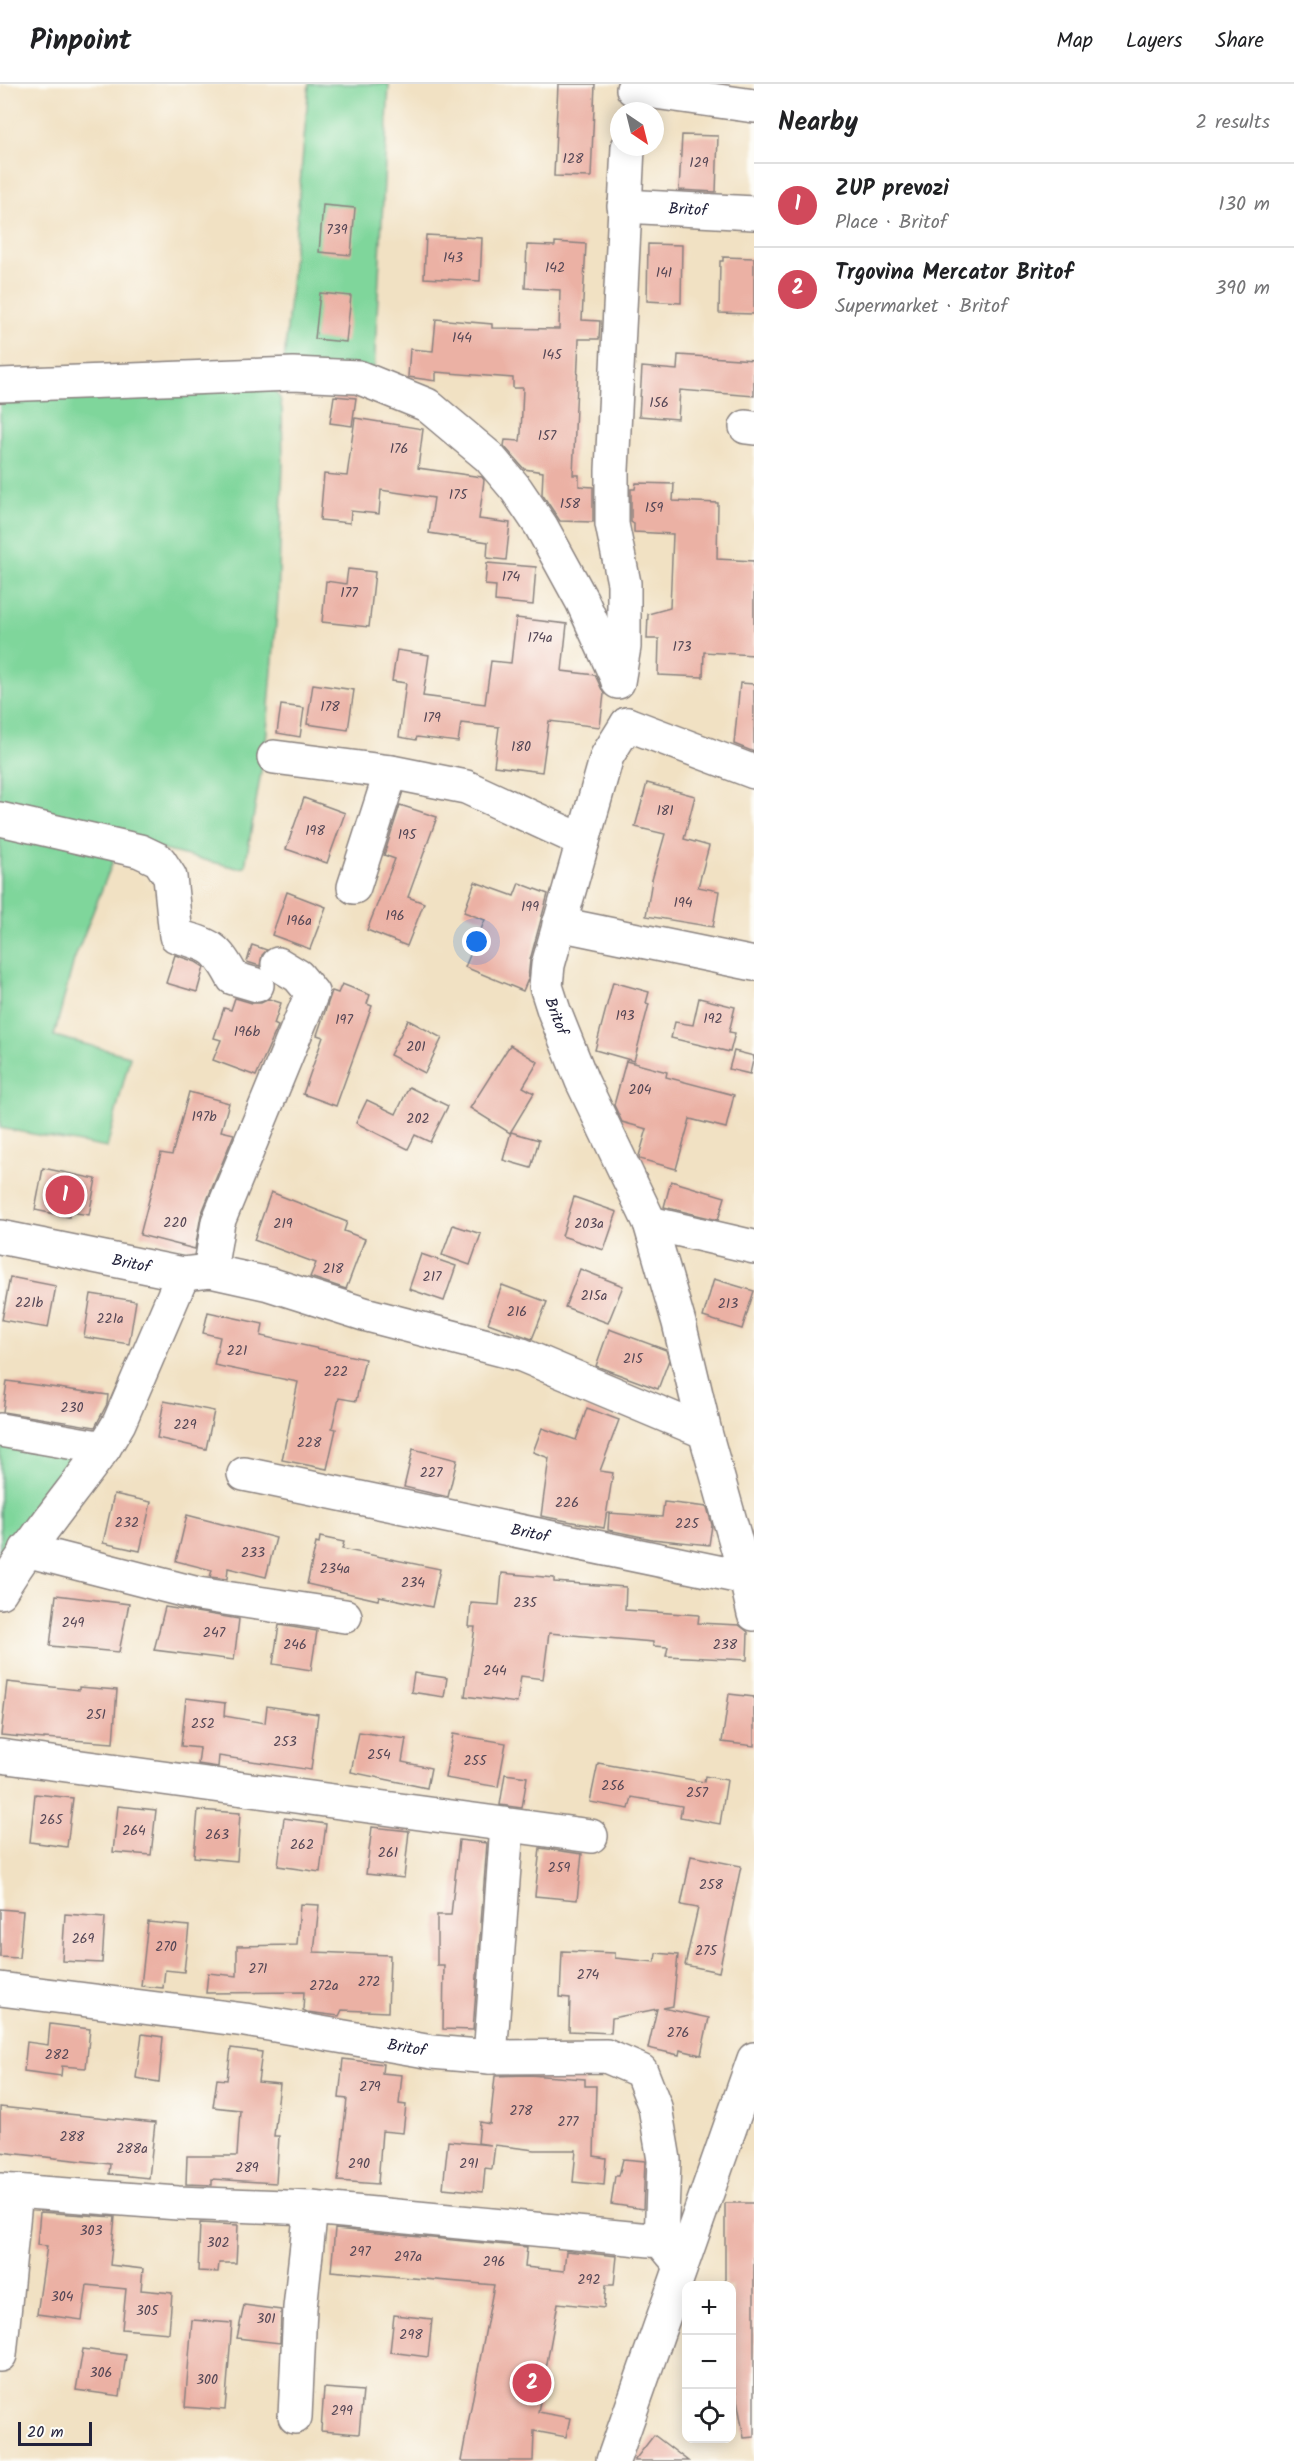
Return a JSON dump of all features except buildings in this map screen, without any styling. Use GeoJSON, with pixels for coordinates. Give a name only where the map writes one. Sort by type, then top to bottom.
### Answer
{"type":"FeatureCollection","features":[{"type":"Feature","properties":{"kind":"street"},"geometry":{"type":"LineString","coordinates":[[632,95],[754,105]]}},
{"type":"Feature","properties":{"kind":"street"},"geometry":{"type":"LineString","coordinates":[[617,678],[624,646],[624,584],[612,524],[612,470],[627,156]]}},
{"type":"Feature","properties":{"kind":"street","name":"Britof"},"geometry":{"type":"LineString","coordinates":[[624,206],[754,213]]}},
{"type":"Feature","properties":{"kind":"street"},"geometry":{"type":"LineString","coordinates":[[0,385],[293,374],[358,377],[428,405],[489,457],[516,489],[541,526],[582,600],[617,678],[627,724],[754,772]]}},
{"type":"Feature","properties":{"kind":"street","name":"Britof"},"geometry":{"type":"LineString","coordinates":[[627,724],[607,756],[548,965],[546,986],[582,1081],[650,1223],[679,1323],[705,1432],[754,1614]]}},
{"type":"Feature","properties":{"kind":"street"},"geometry":{"type":"LineString","coordinates":[[274,757],[391,772],[466,787],[583,842]]}},
{"type":"Feature","properties":{"kind":"street"},"geometry":{"type":"LineString","coordinates":[[354,887],[391,772]]}},
{"type":"Feature","properties":{"kind":"street"},"geometry":{"type":"LineString","coordinates":[[0,819],[140,851],[159,860],[170,877],[176,936],[202,943],[220,954],[233,978],[267,974],[298,976],[312,993],[196,1273],[119,1423],[104,1448],[26,1550],[0,1592]]}},
{"type":"Feature","properties":{"kind":"street"},"geometry":{"type":"LineString","coordinates":[[559,924],[754,964]]}},
{"type":"Feature","properties":{"kind":"street"},"geometry":{"type":"LineString","coordinates":[[650,1223],[754,1247]]}},
{"type":"Feature","properties":{"kind":"street","name":"Britof"},"geometry":{"type":"LineString","coordinates":[[0,1237],[269,1284],[364,1314],[522,1355],[705,1432]]}},
{"type":"Feature","properties":{"kind":"street"},"geometry":{"type":"LineString","coordinates":[[0,1430],[104,1448]]}},
{"type":"Feature","properties":{"kind":"street","name":"Britof"},"geometry":{"type":"LineString","coordinates":[[244,1474],[746,1578]]}},
{"type":"Feature","properties":{"kind":"street"},"geometry":{"type":"LineString","coordinates":[[26,1550],[198,1594],[345,1616]]}},
{"type":"Feature","properties":{"kind":"street"},"geometry":{"type":"LineString","coordinates":[[0,1756],[591,1836]]}},
{"type":"Feature","properties":{"kind":"street"},"geometry":{"type":"LineString","coordinates":[[490,2057],[507,1826]]}},
{"type":"Feature","properties":{"kind":"street","name":"Britof"},"geometry":{"type":"LineString","coordinates":[[0,1989],[245,2020],[432,2052],[490,2057],[606,2056],[641,2071],[656,2107],[664,2160],[671,2253]]}},
{"type":"Feature","properties":{"kind":"street","name":"Britof"},"geometry":{"type":"LineString","coordinates":[[613,2461],[671,2253],[754,2059]]}},
{"type":"Feature","properties":{"kind":"street"},"geometry":{"type":"LineString","coordinates":[[0,2355],[8,2191],[178,2203],[311,2208],[671,2253]]}},
{"type":"Feature","properties":{"kind":"street"},"geometry":{"type":"LineString","coordinates":[[295,2417],[300,2308],[311,2208]]}},
{"type":"Feature","properties":{"kind":"green space"},"geometry":{"type":"Polygon","coordinates":[[[309,84],[389,84],[374,373],[284,363],[309,84]]]}},
{"type":"Feature","properties":{"kind":"green space"},"geometry":{"type":"Polygon","coordinates":[[[270,385],[280,398],[282,410],[283,464],[278,599],[266,742],[245,867],[237,868],[0,810],[0,390],[270,385]]]}},
{"type":"Feature","properties":{"kind":"green space"},"geometry":{"type":"Polygon","coordinates":[[[0,825],[117,851],[74,960],[54,1036],[130,1056],[107,1148],[0,1128],[0,825]]]}},
{"type":"Feature","properties":{"kind":"green space"},"geometry":{"type":"Polygon","coordinates":[[[0,1437],[83,1452],[0,1575],[0,1437]]]}},
{"type":"Feature","properties":{"kind":"place","name":"ZUP prevozi"},"geometry":{"type":"Point","coordinates":[65,1195]}},
{"type":"Feature","properties":{"kind":"place","name":"Trgovina Mercator Britof"},"geometry":{"type":"Point","coordinates":[532,2383]}}]}
